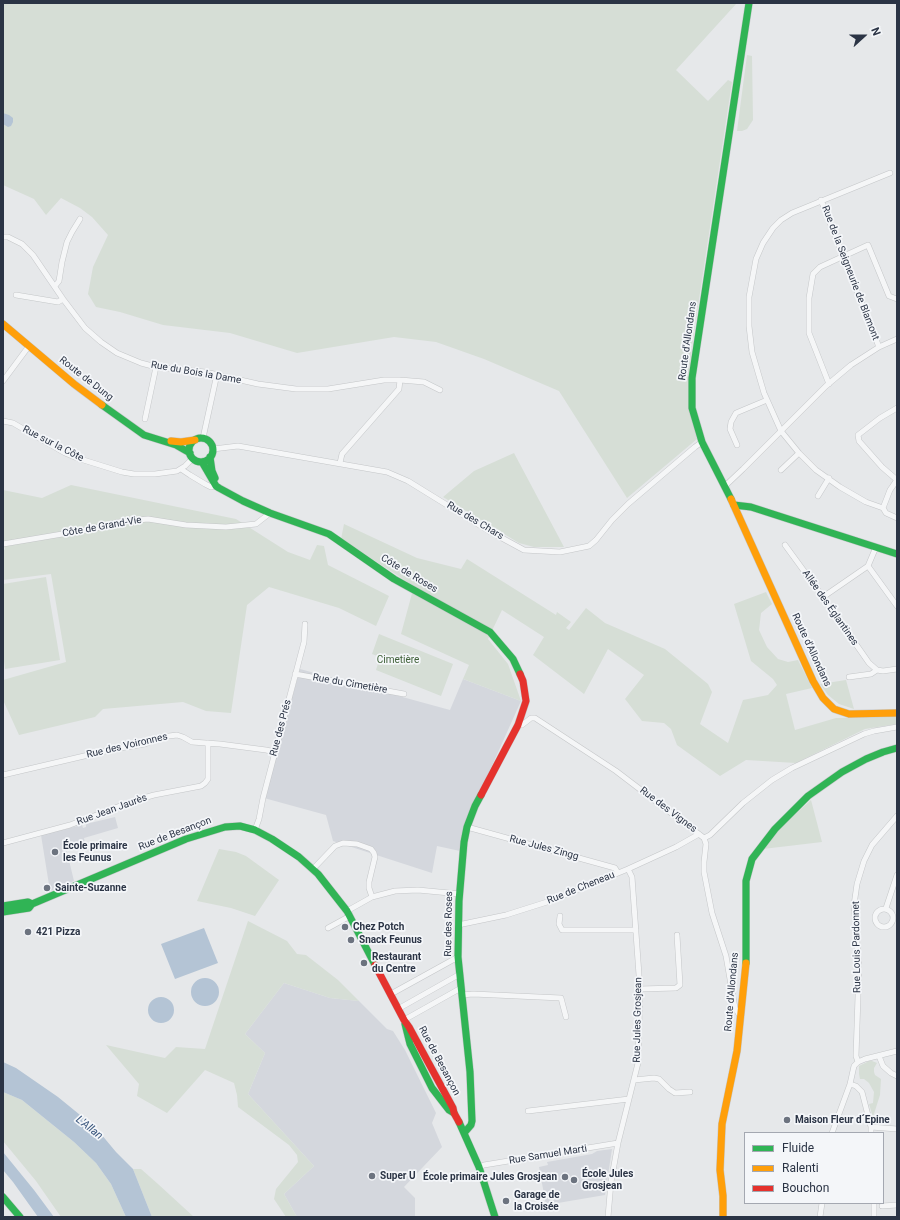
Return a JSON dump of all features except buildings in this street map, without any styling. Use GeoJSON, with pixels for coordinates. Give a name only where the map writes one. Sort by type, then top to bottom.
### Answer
{"type":"FeatureCollection","features":[{"type":"Feature","properties":{"kind":"main road","name":"Route d'Allondans"},"geometry":{"type":"LineString","coordinates":[[749,3],[692,378],[692,408],[702,442],[725,486],[813,681],[823,698],[834,710],[849,714],[897,713]]}},
{"type":"Feature","properties":{"kind":"main road","name":"Route de Dung"},"geometry":{"type":"LineString","coordinates":[[3,324],[74,384],[133,428],[144,435],[176,445],[191,456]]}},
{"type":"Feature","properties":{"kind":"main road"},"geometry":{"type":"LineString","coordinates":[[203,438],[208,440],[211,444],[213,449],[210,457],[219,488],[202,462],[197,461],[191,456],[191,444],[195,440],[203,438]]}},
{"type":"Feature","properties":{"kind":"main road","name":"Route de Dung"},"geometry":{"type":"LineString","coordinates":[[161,440],[182,442],[195,440]]}},
{"type":"Feature","properties":{"kind":"main road"},"geometry":{"type":"LineString","coordinates":[[202,462],[210,457]]}},
{"type":"Feature","properties":{"kind":"main road","name":"Côte de Roses"},"geometry":{"type":"LineString","coordinates":[[219,488],[270,513],[329,534],[394,579],[490,632],[513,659],[523,681],[526,701],[518,725]]}},
{"type":"Feature","properties":{"kind":"main road"},"geometry":{"type":"LineString","coordinates":[[734,506],[738,504],[751,507],[897,554]]}},
{"type":"Feature","properties":{"kind":"main road","name":"Rue des Roses"},"geometry":{"type":"LineString","coordinates":[[464,1133],[471,1125],[472,1121],[470,1072],[458,957],[458,925],[464,842],[467,827],[475,806],[518,725]]}},
{"type":"Feature","properties":{"kind":"main road","name":"Route d'Allondans"},"geometry":{"type":"LineString","coordinates":[[723,1217],[723,1196],[720,1170],[722,1124],[737,1051],[746,966],[746,881],[752,859],[775,829],[808,796],[842,772],[866,759],[897,748]]}},
{"type":"Feature","properties":{"kind":"main road","name":"Rue de Besançon"},"geometry":{"type":"LineString","coordinates":[[3,912],[29,908],[32,904],[50,898],[199,834],[214,829],[240,826],[255,830],[272,839],[288,849],[313,869],[348,913],[404,1020],[410,1044],[426,1078],[439,1098],[449,1110],[454,1113],[464,1133],[479,1167],[495,1217]]}},
{"type":"Feature","properties":{"kind":"main road","name":"Rue de Besançon"},"geometry":{"type":"LineString","coordinates":[[3,906],[28,902],[32,904]]}},
{"type":"Feature","properties":{"kind":"main road"},"geometry":{"type":"LineString","coordinates":[[3,1197],[20,1217]]}},
{"type":"Feature","properties":{"kind":"street"},"geometry":{"type":"LineString","coordinates":[[890,173],[792,213],[781,220],[773,228],[763,243],[756,259],[749,297],[749,326],[751,345],[756,366],[767,400],[781,431],[799,453],[816,470],[840,487],[866,502],[883,508],[886,512],[897,518]]}},
{"type":"Feature","properties":{"kind":"street","name":"Rue de la Seigneurie de Blamont"},"geometry":{"type":"LineString","coordinates":[[821,200],[879,347]]}},
{"type":"Feature","properties":{"kind":"street"},"geometry":{"type":"LineString","coordinates":[[55,286],[59,281],[67,242],[80,219]]}},
{"type":"Feature","properties":{"kind":"street","name":"Rue du Bois la Dame"},"geometry":{"type":"LineString","coordinates":[[3,237],[8,237],[22,244],[33,255],[85,328],[117,353],[141,363],[156,367],[217,374],[258,384],[296,389],[328,389],[384,380],[400,380],[424,382],[440,390]]}},
{"type":"Feature","properties":{"kind":"street"},"geometry":{"type":"LineString","coordinates":[[829,384],[809,333],[809,298],[813,274],[820,267],[868,245],[889,296],[897,299]]}},
{"type":"Feature","properties":{"kind":"street"},"geometry":{"type":"LineString","coordinates":[[16,295],[58,302],[64,299]]}},
{"type":"Feature","properties":{"kind":"street"},"geometry":{"type":"LineString","coordinates":[[725,486],[829,384],[851,365],[879,347],[897,339]]}},
{"type":"Feature","properties":{"kind":"street"},"geometry":{"type":"LineString","coordinates":[[3,381],[29,346]]}},
{"type":"Feature","properties":{"kind":"street"},"geometry":{"type":"LineString","coordinates":[[145,418],[156,367]]}},
{"type":"Feature","properties":{"kind":"street"},"geometry":{"type":"LineString","coordinates":[[203,438],[217,374]]}},
{"type":"Feature","properties":{"kind":"street"},"geometry":{"type":"LineString","coordinates":[[340,463],[342,454],[399,389],[400,380]]}},
{"type":"Feature","properties":{"kind":"street"},"geometry":{"type":"LineString","coordinates":[[736,445],[730,429],[731,422],[736,413],[767,400]]}},
{"type":"Feature","properties":{"kind":"street"},"geometry":{"type":"LineString","coordinates":[[883,508],[890,490],[897,480],[859,441],[858,435],[880,418],[897,408]]}},
{"type":"Feature","properties":{"kind":"street","name":"Rue sur la Côte"},"geometry":{"type":"LineString","coordinates":[[3,421],[12,423],[77,458],[122,472],[134,474],[155,474],[177,471],[181,469]]}},
{"type":"Feature","properties":{"kind":"street","name":"Rue des Chars"},"geometry":{"type":"LineString","coordinates":[[213,449],[238,446],[387,472],[408,481],[489,531],[524,550],[560,552],[589,546],[628,504],[695,446],[702,442]]}},
{"type":"Feature","properties":{"kind":"street"},"geometry":{"type":"LineString","coordinates":[[780,470],[799,453]]}},
{"type":"Feature","properties":{"kind":"street"},"geometry":{"type":"LineString","coordinates":[[191,456],[185,466],[181,469],[211,487],[219,488]]}},
{"type":"Feature","properties":{"kind":"street"},"geometry":{"type":"LineString","coordinates":[[818,496],[829,478]]}},
{"type":"Feature","properties":{"kind":"street","name":"Côte de Grand-Vie"},"geometry":{"type":"LineString","coordinates":[[3,544],[92,529],[119,522],[148,519],[186,525],[226,527],[256,524],[270,513]]}},
{"type":"Feature","properties":{"kind":"street","name":"Allée des Églantines"},"geometry":{"type":"LineString","coordinates":[[785,544],[869,663],[877,670]]}},
{"type":"Feature","properties":{"kind":"street"},"geometry":{"type":"LineString","coordinates":[[823,597],[868,566],[876,547]]}},
{"type":"Feature","properties":{"kind":"street"},"geometry":{"type":"LineString","coordinates":[[868,566],[897,606]]}},
{"type":"Feature","properties":{"kind":"street","name":"Rue des Prés"},"geometry":{"type":"LineString","coordinates":[[255,830],[304,642],[305,624]]}},
{"type":"Feature","properties":{"kind":"street"},"geometry":{"type":"LineString","coordinates":[[849,677],[871,674],[877,670],[883,671],[897,669]]}},
{"type":"Feature","properties":{"kind":"street","name":"Rue du Cimetière"},"geometry":{"type":"LineString","coordinates":[[295,674],[404,694]]}},
{"type":"Feature","properties":{"kind":"street","name":"Rue des Vignes"},"geometry":{"type":"LineString","coordinates":[[518,725],[522,726],[531,718],[535,718],[616,772],[704,838],[706,844],[704,872],[712,913],[726,956],[735,1008],[740,1016]]}},
{"type":"Feature","properties":{"kind":"street"},"geometry":{"type":"LineString","coordinates":[[704,838],[710,835],[743,803],[772,780],[792,768],[858,737],[874,731],[897,727]]}},
{"type":"Feature","properties":{"kind":"street","name":"Rue des Voironnes"},"geometry":{"type":"LineString","coordinates":[[3,775],[114,749],[145,744],[155,739],[177,735],[183,736],[192,742],[275,752]]}},
{"type":"Feature","properties":{"kind":"street","name":"Rue Jean Jaurès"},"geometry":{"type":"LineString","coordinates":[[3,843],[70,825],[133,801],[154,795],[200,786],[208,779],[208,743]]}},
{"type":"Feature","properties":{"kind":"street","name":"Rue Louis Pardonnet"},"geometry":{"type":"LineString","coordinates":[[832,1132],[850,1084],[854,1066],[858,1062],[856,1056],[859,966],[854,905],[857,884],[864,861],[872,845],[897,816]]}},
{"type":"Feature","properties":{"kind":"street","name":"Rue Jules Zingg"},"geometry":{"type":"LineString","coordinates":[[467,827],[615,868],[618,873]]}},
{"type":"Feature","properties":{"kind":"street","name":"Rue de Cheneau"},"geometry":{"type":"LineString","coordinates":[[458,925],[506,915],[547,902],[628,869],[676,847],[699,834]]}},
{"type":"Feature","properties":{"kind":"street"},"geometry":{"type":"LineString","coordinates":[[313,869],[335,846],[343,843],[357,844],[371,849],[375,857],[369,882],[372,897]]}},
{"type":"Feature","properties":{"kind":"street","name":"Rue Jules Grosjean"},"geometry":{"type":"LineString","coordinates":[[608,1217],[611,1182],[618,1143],[638,1063],[640,989],[632,877],[628,869]]}},
{"type":"Feature","properties":{"kind":"street"},"geometry":{"type":"LineString","coordinates":[[886,908],[897,875]]}},
{"type":"Feature","properties":{"kind":"street"},"geometry":{"type":"LineString","coordinates":[[328,928],[372,897],[386,893],[405,890],[460,894]]}},
{"type":"Feature","properties":{"kind":"street"},"geometry":{"type":"LineString","coordinates":[[560,916],[559,924],[562,930],[636,930]]}},
{"type":"Feature","properties":{"kind":"street"},"geometry":{"type":"LineString","coordinates":[[640,989],[676,988],[680,985],[677,935]]}},
{"type":"Feature","properties":{"kind":"street"},"geometry":{"type":"LineString","coordinates":[[391,994],[458,957]]}},
{"type":"Feature","properties":{"kind":"street"},"geometry":{"type":"LineString","coordinates":[[398,1009],[460,974]]}},
{"type":"Feature","properties":{"kind":"street"},"geometry":{"type":"LineString","coordinates":[[404,1020],[461,992],[473,994],[561,998],[566,1017]]}},
{"type":"Feature","properties":{"kind":"street"},"geometry":{"type":"LineString","coordinates":[[858,1062],[864,1059],[897,1051]]}},
{"type":"Feature","properties":{"kind":"street"},"geometry":{"type":"LineString","coordinates":[[879,1056],[883,1066],[897,1076]]}},
{"type":"Feature","properties":{"kind":"street"},"geometry":{"type":"LineString","coordinates":[[634,1080],[659,1079],[669,1089],[675,1092],[690,1092]]}},
{"type":"Feature","properties":{"kind":"street"},"geometry":{"type":"LineString","coordinates":[[850,1084],[856,1086],[862,1092],[871,1132]]}},
{"type":"Feature","properties":{"kind":"street"},"geometry":{"type":"LineString","coordinates":[[528,1111],[629,1099]]}},
{"type":"Feature","properties":{"kind":"street"},"geometry":{"type":"LineString","coordinates":[[871,1127],[897,1129]]}},
{"type":"Feature","properties":{"kind":"street","name":"Rue Samuel Marti"},"geometry":{"type":"LineString","coordinates":[[479,1167],[618,1143]]}},
{"type":"Feature","properties":{"kind":"street"},"geometry":{"type":"LineString","coordinates":[[820,1217],[822,1204]]}},
{"type":"Feature","properties":{"kind":"street"},"geometry":{"type":"LineString","coordinates":[[874,1204],[874,1217]]}},
{"type":"Feature","properties":{"kind":"street"},"geometry":{"type":"LineString","coordinates":[[882,1206],[897,1205]]}},
{"type":"Feature","properties":{"kind":"shaded area"},"geometry":{"type":"Polygon","coordinates":[[[300,669],[450,710],[463,679],[521,701],[464,828],[460,851],[437,846],[432,873],[333,841],[326,815],[264,798],[300,669]]]}},
{"type":"Feature","properties":{"kind":"shaded area","name":"École primaire les Feunus"},"geometry":{"type":"Polygon","coordinates":[[[115,817],[118,828],[84,838],[85,843],[66,848],[74,881],[50,891],[41,835],[82,825],[83,828],[86,827],[86,824],[115,817]]]}},
{"type":"Feature","properties":{"kind":"shaded area"},"geometry":{"type":"Polygon","coordinates":[[[284,983],[330,998],[359,1001],[387,1029],[393,1031],[405,1050],[436,1113],[432,1123],[442,1147],[404,1187],[415,1198],[415,1217],[297,1217],[284,1194],[314,1166],[248,1094],[265,1053],[245,1034],[284,983]]]}},
{"type":"Feature","properties":{"kind":"shaded area","name":"École Jules Grosjean"},"geometry":{"type":"Polygon","coordinates":[[[612,1149],[605,1195],[546,1205],[539,1167],[548,1165],[547,1162],[612,1149]]]}},
{"type":"Feature","properties":{"kind":"green space"},"geometry":{"type":"Polygon","coordinates":[[[3,3],[737,3],[676,70],[708,101],[728,80],[732,82],[693,339],[688,382],[689,403],[697,439],[627,498],[559,391],[484,359],[436,342],[394,337],[297,353],[230,333],[163,325],[120,312],[96,307],[88,294],[93,267],[108,235],[92,217],[80,208],[61,198],[46,215],[34,199],[3,185],[3,3]]]}},
{"type":"Feature","properties":{"kind":"green space"},"geometry":{"type":"Polygon","coordinates":[[[747,55],[752,56],[753,120],[747,129],[737,131],[747,55]]]}},
{"type":"Feature","properties":{"kind":"green space"},"geometry":{"type":"Polygon","coordinates":[[[514,453],[564,547],[534,547],[519,543],[443,497],[474,471],[514,453]]]}},
{"type":"Feature","properties":{"kind":"green space"},"geometry":{"type":"Polygon","coordinates":[[[71,485],[236,519],[288,552],[310,560],[317,545],[324,546],[328,565],[389,596],[376,626],[339,608],[269,587],[247,605],[231,713],[206,711],[183,702],[103,709],[95,717],[19,735],[3,700],[3,680],[66,662],[51,574],[3,580],[3,551],[5,549],[3,542],[3,490],[42,498],[71,485]]]}},
{"type":"Feature","properties":{"kind":"green space"},"geometry":{"type":"Polygon","coordinates":[[[344,524],[417,558],[461,569],[467,559],[556,615],[557,612],[571,622],[566,628],[569,630],[586,608],[605,623],[665,649],[708,684],[712,692],[700,724],[728,743],[743,700],[768,695],[777,685],[773,679],[751,661],[734,604],[766,592],[772,604],[761,613],[759,630],[767,647],[778,659],[788,662],[798,660],[812,688],[786,694],[795,730],[836,718],[897,717],[897,724],[865,729],[796,763],[746,760],[720,776],[677,745],[671,729],[664,723],[642,721],[625,699],[644,675],[608,649],[584,694],[533,655],[544,637],[502,610],[488,639],[508,664],[521,701],[463,679],[469,665],[401,634],[414,586],[341,539],[344,524]]]}},
{"type":"Feature","properties":{"kind":"green space"},"geometry":{"type":"Polygon","coordinates":[[[46,577],[60,660],[5,669],[3,653],[3,584],[46,577]]]}},
{"type":"Feature","properties":{"kind":"green space","name":"Cimetière"},"geometry":{"type":"Polygon","coordinates":[[[379,634],[453,664],[441,696],[376,670],[380,657],[372,654],[379,634]]]}},
{"type":"Feature","properties":{"kind":"green space"},"geometry":{"type":"Polygon","coordinates":[[[846,680],[854,709],[839,704],[828,695],[820,684],[846,680]]]}},
{"type":"Feature","properties":{"kind":"green space"},"geometry":{"type":"Polygon","coordinates":[[[811,800],[822,842],[763,849],[782,826],[811,800]]]}},
{"type":"Feature","properties":{"kind":"green space"},"geometry":{"type":"Polygon","coordinates":[[[219,849],[236,852],[246,856],[279,880],[255,916],[231,908],[197,901],[219,849]]]}},
{"type":"Feature","properties":{"kind":"green space"},"geometry":{"type":"Polygon","coordinates":[[[248,921],[287,941],[297,954],[306,955],[338,980],[359,1001],[330,998],[284,983],[245,1034],[265,1053],[248,1094],[314,1166],[284,1194],[297,1217],[286,1217],[274,1199],[276,1189],[298,1162],[297,1155],[289,1145],[238,1107],[234,1083],[205,1070],[167,1113],[137,1096],[139,1084],[106,1045],[165,1058],[176,1047],[205,1049],[248,921]]]}},
{"type":"Feature","properties":{"kind":"green space"},"geometry":{"type":"Polygon","coordinates":[[[869,1061],[877,1063],[874,1068],[874,1072],[875,1075],[881,1079],[880,1095],[873,1117],[869,1104],[873,1103],[874,1092],[869,1083],[864,1079],[860,1079],[859,1074],[859,1066],[869,1061]]]}},
{"type":"Feature","properties":{"kind":"green space"},"geometry":{"type":"Polygon","coordinates":[[[3,1092],[22,1100],[74,1142],[96,1163],[111,1184],[126,1217],[61,1217],[36,1181],[3,1141],[3,1092]]]}},
{"type":"Feature","properties":{"kind":"green space"},"geometry":{"type":"Polygon","coordinates":[[[133,1169],[141,1169],[194,1217],[152,1217],[133,1169]]]}},
{"type":"Feature","properties":{"kind":"water"},"geometry":{"type":"Polygon","coordinates":[[[3,113],[13,118],[11,126],[8,127],[3,124],[3,113]]]}},
{"type":"Feature","properties":{"kind":"water"},"geometry":{"type":"Polygon","coordinates":[[[204,928],[218,963],[175,979],[161,944],[204,928]]]}},
{"type":"Feature","properties":{"kind":"water"},"geometry":{"type":"Polygon","coordinates":[[[205,978],[215,982],[219,992],[215,1002],[205,1006],[195,1002],[191,992],[195,982],[205,978]]]}},
{"type":"Feature","properties":{"kind":"water"},"geometry":{"type":"Polygon","coordinates":[[[161,997],[171,1000],[174,1010],[171,1020],[161,1023],[151,1020],[148,1010],[151,1000],[161,997]]]}},
{"type":"Feature","properties":{"kind":"water","name":"L'Allan"},"geometry":{"type":"Polygon","coordinates":[[[3,1062],[16,1068],[58,1097],[96,1128],[116,1152],[133,1169],[152,1217],[126,1217],[111,1184],[96,1163],[74,1142],[22,1100],[3,1092],[3,1062]]]}},
{"type":"Feature","properties":{"kind":"water"},"geometry":{"type":"Polygon","coordinates":[[[3,1152],[54,1217],[38,1217],[3,1170],[3,1152]]]}},
{"type":"Feature","properties":{"kind":"traffic: fast"},"geometry":{"type":"LineString","coordinates":[[731,499],[702,442],[692,408],[692,378],[749,3]]}},
{"type":"Feature","properties":{"kind":"traffic: fast"},"geometry":{"type":"LineString","coordinates":[[102,405],[144,435],[176,445],[190,453]]}},
{"type":"Feature","properties":{"kind":"traffic: fast"},"geometry":{"type":"LineString","coordinates":[[201,438],[209,442],[213,450],[209,458],[201,462],[193,458],[189,450],[193,442],[201,438]]}},
{"type":"Feature","properties":{"kind":"traffic: fast"},"geometry":{"type":"LineString","coordinates":[[210,457],[212,471],[215,478]]}},
{"type":"Feature","properties":{"kind":"traffic: fast"},"geometry":{"type":"LineString","coordinates":[[202,462],[216,486],[219,488],[270,513],[329,534],[394,579],[490,632],[513,659],[520,674]]}},
{"type":"Feature","properties":{"kind":"traffic: fast"},"geometry":{"type":"LineString","coordinates":[[734,505],[751,507],[897,554]]}},
{"type":"Feature","properties":{"kind":"traffic: fast"},"geometry":{"type":"LineString","coordinates":[[746,963],[746,881],[752,859],[775,829],[808,796],[842,772],[866,759],[897,748]]}},
{"type":"Feature","properties":{"kind":"traffic: fast"},"geometry":{"type":"LineString","coordinates":[[464,1133],[471,1125],[472,1121],[470,1072],[458,957],[459,901],[464,842],[467,827],[481,795]]}},
{"type":"Feature","properties":{"kind":"traffic: fast"},"geometry":{"type":"LineString","coordinates":[[3,912],[29,908],[32,904],[186,839],[225,827],[240,826],[255,830],[272,839],[299,857],[318,874],[347,911],[375,965]]}},
{"type":"Feature","properties":{"kind":"traffic: fast"},"geometry":{"type":"LineString","coordinates":[[3,906],[28,902],[32,904]]}},
{"type":"Feature","properties":{"kind":"traffic: fast"},"geometry":{"type":"LineString","coordinates":[[405,1024],[410,1044],[432,1088],[449,1110],[454,1113]]}},
{"type":"Feature","properties":{"kind":"traffic: fast"},"geometry":{"type":"LineString","coordinates":[[459,1122],[479,1167],[495,1217]]}},
{"type":"Feature","properties":{"kind":"traffic: fast"},"geometry":{"type":"LineString","coordinates":[[3,1197],[20,1217]]}},
{"type":"Feature","properties":{"kind":"traffic: slow"},"geometry":{"type":"LineString","coordinates":[[3,324],[74,384],[102,405]]}},
{"type":"Feature","properties":{"kind":"traffic: slow"},"geometry":{"type":"LineString","coordinates":[[171,441],[181,442],[195,440]]}},
{"type":"Feature","properties":{"kind":"traffic: slow"},"geometry":{"type":"LineString","coordinates":[[731,499],[813,681],[823,698],[834,709],[849,714],[897,713]]}},
{"type":"Feature","properties":{"kind":"traffic: slow"},"geometry":{"type":"LineString","coordinates":[[723,1217],[723,1196],[720,1170],[722,1124],[737,1051],[746,963]]}},
{"type":"Feature","properties":{"kind":"traffic: jam"},"geometry":{"type":"LineString","coordinates":[[481,795],[518,725],[526,701],[523,681],[520,674]]}},
{"type":"Feature","properties":{"kind":"traffic: jam"},"geometry":{"type":"LineString","coordinates":[[375,965],[453,1108],[459,1122]]}},
{"type":"Feature","properties":{"kind":"place","name":"École primaire les Feunus"},"geometry":{"type":"Point","coordinates":[55,852]}},
{"type":"Feature","properties":{"kind":"place","name":"Sainte-Suzanne"},"geometry":{"type":"Point","coordinates":[47,888]}},
{"type":"Feature","properties":{"kind":"place","name":"Chez Potch"},"geometry":{"type":"Point","coordinates":[345,927]}},
{"type":"Feature","properties":{"kind":"place","name":"421 Pizza"},"geometry":{"type":"Point","coordinates":[28,932]}},
{"type":"Feature","properties":{"kind":"place","name":"Snack Feunus"},"geometry":{"type":"Point","coordinates":[351,940]}},
{"type":"Feature","properties":{"kind":"place","name":"Restaurant du Centre"},"geometry":{"type":"Point","coordinates":[364,963]}},
{"type":"Feature","properties":{"kind":"place","name":"Maison Fleur d´Epine"},"geometry":{"type":"Point","coordinates":[787,1120]}},
{"type":"Feature","properties":{"kind":"place","name":"Super U"},"geometry":{"type":"Point","coordinates":[372,1176]}},
{"type":"Feature","properties":{"kind":"place","name":"École primaire Jules Grosjean"},"geometry":{"type":"Point","coordinates":[565,1177]}},
{"type":"Feature","properties":{"kind":"place","name":"École Jules Grosjean"},"geometry":{"type":"Point","coordinates":[574,1180]}},
{"type":"Feature","properties":{"kind":"place","name":"Garage de la Croisée"},"geometry":{"type":"Point","coordinates":[506,1201]}}]}
